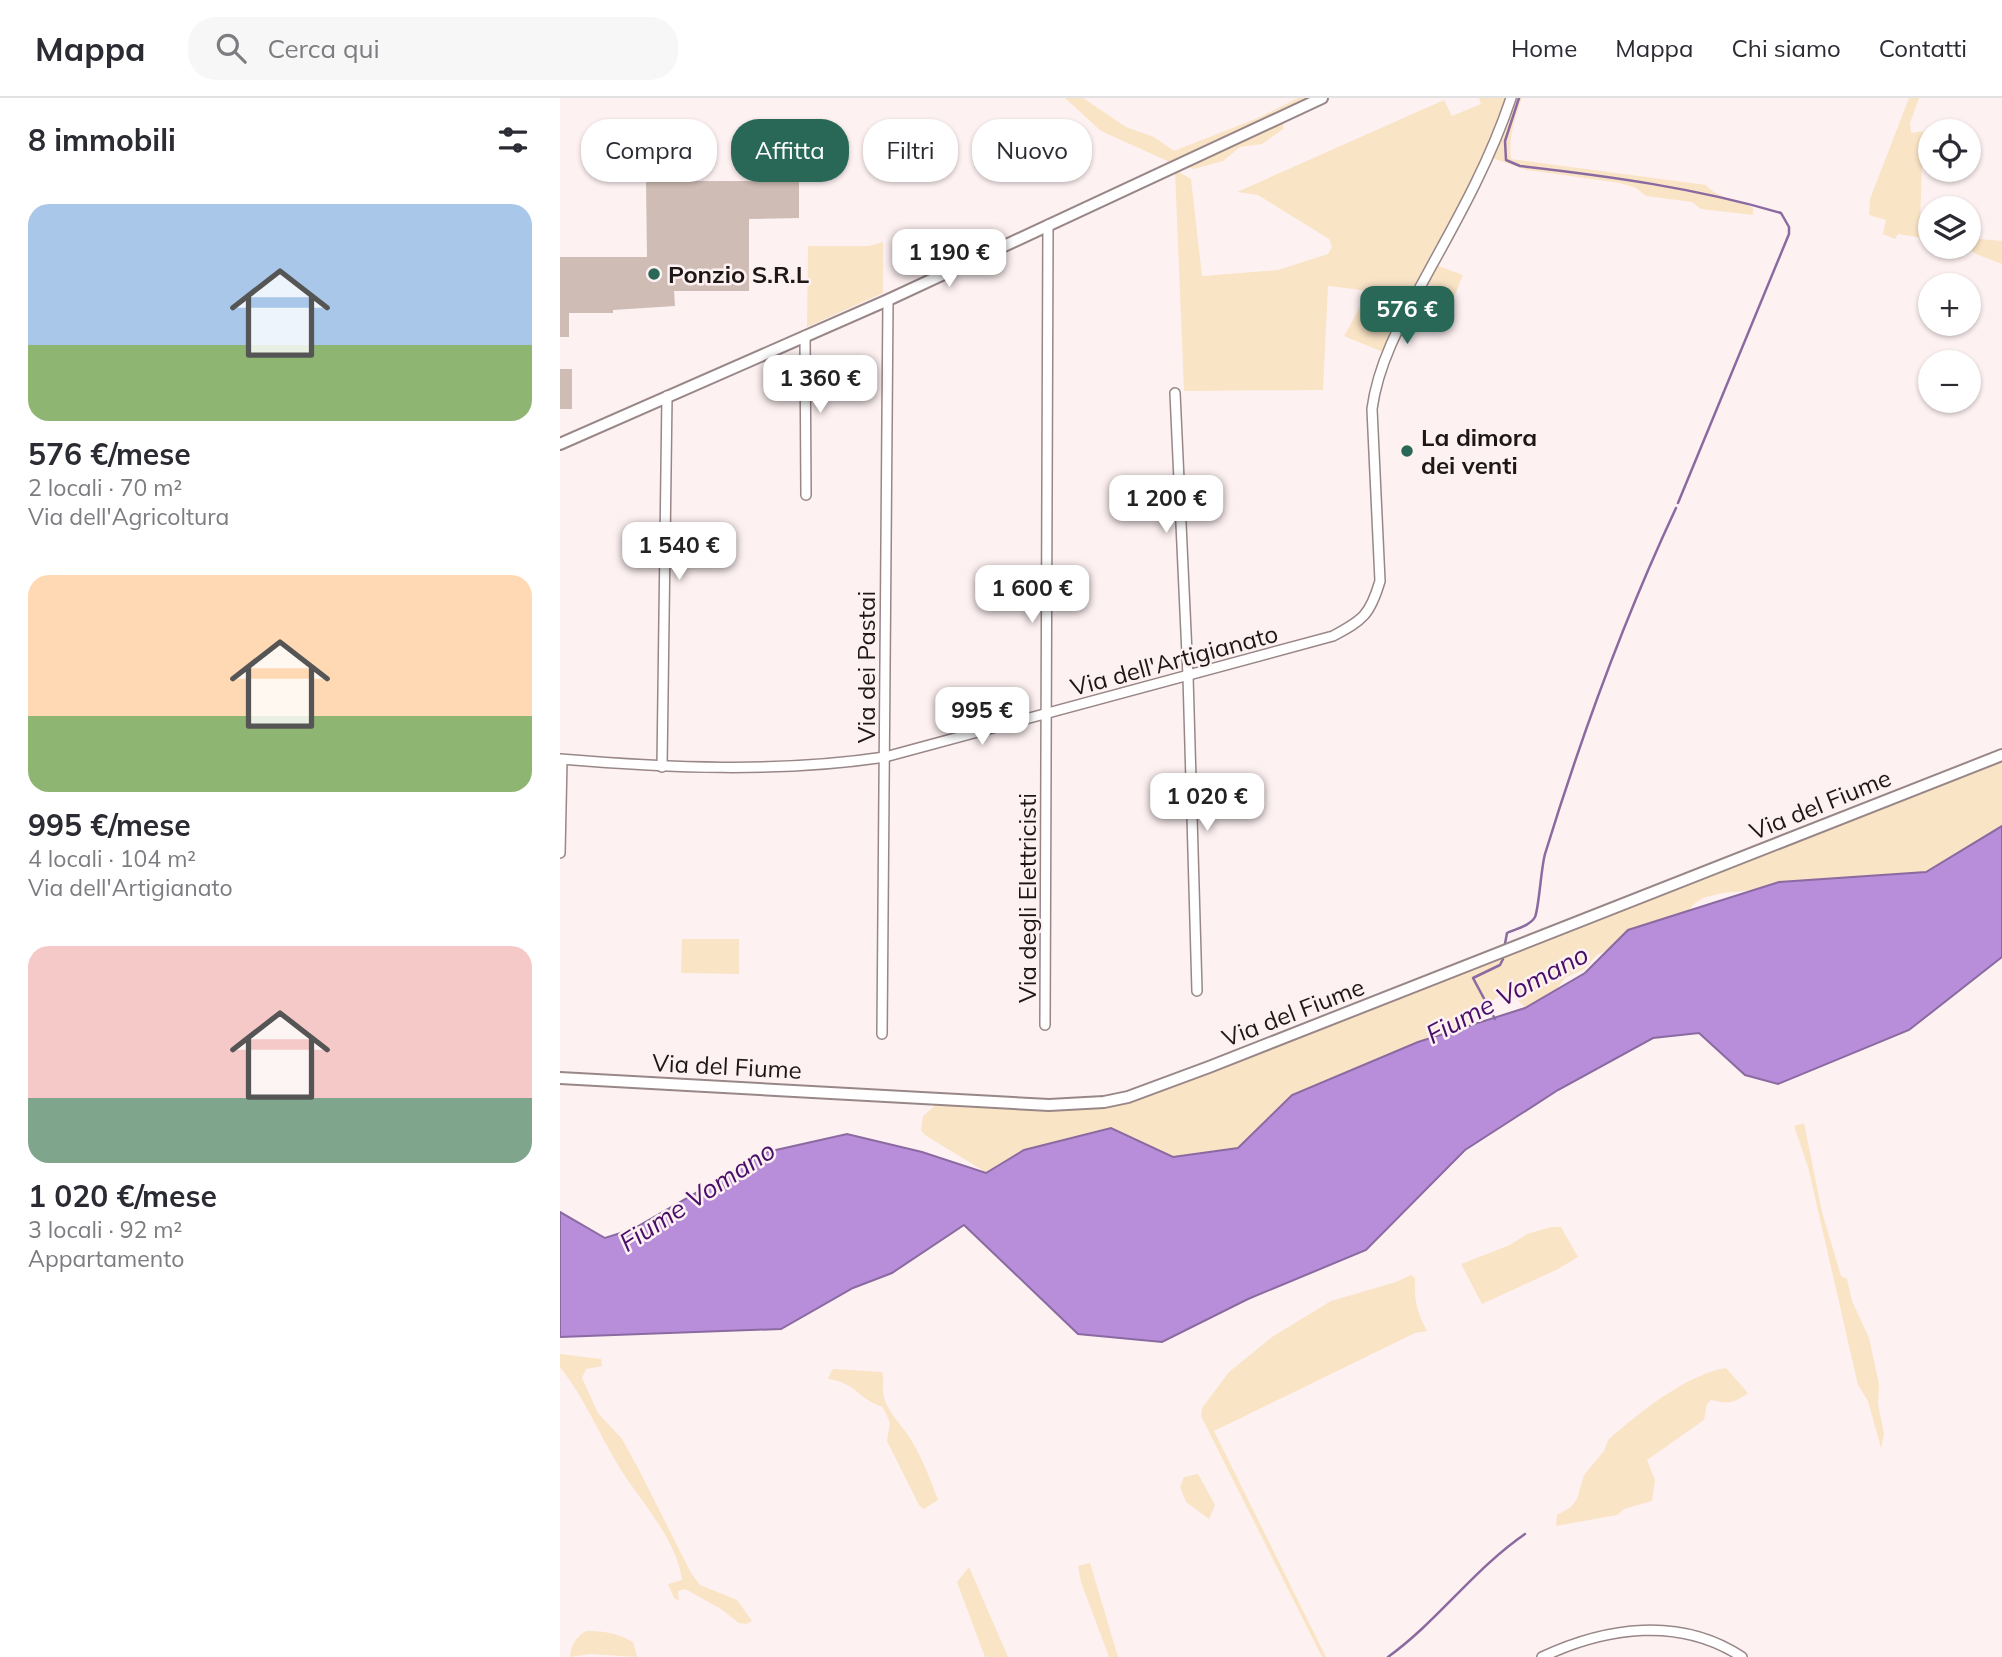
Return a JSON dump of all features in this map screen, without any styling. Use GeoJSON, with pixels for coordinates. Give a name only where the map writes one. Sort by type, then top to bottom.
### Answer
{"type":"FeatureCollection","features":[{"type":"Feature","properties":{"kind":"street"},"geometry":{"type":"LineString","coordinates":[[560,444],[888,300],[1322,98]]}},
{"type":"Feature","properties":{"kind":"street","name":"Via dell'Artigianato"},"geometry":{"type":"LineString","coordinates":[[561,759],[662,767],[838,764],[885,758],[1333,636],[1360,622],[1372,607],[1380,581],[1372,409],[1375,388],[1401,323],[1481,176],[1511,98]]}},
{"type":"Feature","properties":{"kind":"street","name":"Via degli Elettricisti"},"geometry":{"type":"LineString","coordinates":[[1045,1025],[1048,225]]}},
{"type":"Feature","properties":{"kind":"street","name":"Via dei Pastai"},"geometry":{"type":"LineString","coordinates":[[882,1034],[888,300]]}},
{"type":"Feature","properties":{"kind":"street"},"geometry":{"type":"LineString","coordinates":[[805,336],[806,495]]}},
{"type":"Feature","properties":{"kind":"street"},"geometry":{"type":"LineString","coordinates":[[1175,393],[1188,676],[1197,991]]}},
{"type":"Feature","properties":{"kind":"street"},"geometry":{"type":"LineString","coordinates":[[662,767],[667,396]]}},
{"type":"Feature","properties":{"kind":"street","name":"Via del Fiume"},"geometry":{"type":"LineString","coordinates":[[560,1077],[1049,1105],[1104,1102],[1128,1097],[1419,986],[2002,755]]}},
{"type":"Feature","properties":{"kind":"street"},"geometry":{"type":"LineString","coordinates":[[560,853],[561,759]]}},
{"type":"Feature","properties":{"kind":"street"},"geometry":{"type":"LineString","coordinates":[[1542,1657],[1592,1637],[1644,1630],[1703,1637],[1742,1657]]}},
{"type":"Feature","properties":{"kind":"shaded area"},"geometry":{"type":"Polygon","coordinates":[[[1065,98],[1083,98],[1126,127],[1154,137],[1174,151],[1260,117],[1298,98],[1310,98],[1172,163],[1101,131],[1092,123],[1092,119],[1088,119],[1065,98]]]}},
{"type":"Feature","properties":{"kind":"shaded area"},"geometry":{"type":"Polygon","coordinates":[[[1479,98],[1507,98],[1486,155],[1411,292],[1383,352],[1344,336],[1369,291],[1328,286],[1323,390],[1184,391],[1175,170],[1191,179],[1202,276],[1278,270],[1328,254],[1332,247],[1329,239],[1258,195],[1237,192],[1444,100],[1452,116],[1481,104],[1479,98]]]}},
{"type":"Feature","properties":{"kind":"shaded area"},"geometry":{"type":"Polygon","coordinates":[[[1512,98],[1522,98],[1511,136],[1511,159],[1706,185],[1722,196],[1753,208],[1753,215],[1701,209],[1692,202],[1646,196],[1636,188],[1620,183],[1527,170],[1492,158],[1512,98]]]}},
{"type":"Feature","properties":{"kind":"shaded area"},"geometry":{"type":"Polygon","coordinates":[[[1909,98],[1919,98],[1910,123],[1911,133],[1918,132],[1918,182],[1921,182],[1921,196],[1918,196],[1918,237],[1898,234],[1895,239],[1883,234],[1886,220],[1869,215],[1870,199],[1909,98]]]}},
{"type":"Feature","properties":{"kind":"shaded area"},"geometry":{"type":"Polygon","coordinates":[[[1284,120],[1283,129],[1262,144],[1240,147],[1223,161],[1194,169],[1185,166],[1284,120]]]}},
{"type":"Feature","properties":{"kind":"shaded area"},"geometry":{"type":"Polygon","coordinates":[[[1981,239],[2002,241],[2002,264],[1981,256],[1981,239]]]}},
{"type":"Feature","properties":{"kind":"shaded area"},"geometry":{"type":"Polygon","coordinates":[[[883,242],[883,293],[807,327],[808,246],[869,246],[883,242]]]}},
{"type":"Feature","properties":{"kind":"shaded area"},"geometry":{"type":"Polygon","coordinates":[[[1436,265],[1463,275],[1454,297],[1425,283],[1436,265]]]}},
{"type":"Feature","properties":{"kind":"shaded area"},"geometry":{"type":"Polygon","coordinates":[[[2002,759],[2002,826],[1926,872],[1779,882],[1755,890],[1703,898],[1682,918],[1597,955],[1584,969],[1565,978],[1556,990],[1525,1008],[1513,994],[1505,992],[1477,1009],[1470,1019],[1470,1026],[1418,1043],[1292,1095],[1238,1148],[1173,1157],[1111,1128],[1024,1150],[987,1173],[921,1130],[923,1116],[938,1103],[1099,1105],[1603,919],[2002,759]]]}},
{"type":"Feature","properties":{"kind":"shaded area"},"geometry":{"type":"Polygon","coordinates":[[[682,939],[739,939],[739,974],[681,973],[682,939]]]}},
{"type":"Feature","properties":{"kind":"shaded area"},"geometry":{"type":"Polygon","coordinates":[[[1804,1123],[1822,1212],[1841,1276],[1847,1279],[1852,1301],[1869,1338],[1879,1384],[1878,1404],[1884,1434],[1881,1448],[1868,1401],[1858,1385],[1808,1167],[1794,1126],[1804,1123]]]}},
{"type":"Feature","properties":{"kind":"shaded area"},"geometry":{"type":"Polygon","coordinates":[[[1561,1227],[1578,1257],[1482,1304],[1461,1264],[1510,1245],[1527,1234],[1561,1227]]]}},
{"type":"Feature","properties":{"kind":"shaded area"},"geometry":{"type":"Polygon","coordinates":[[[1411,1275],[1415,1278],[1417,1306],[1427,1331],[1415,1333],[1214,1431],[1326,1657],[1322,1657],[1201,1416],[1202,1408],[1229,1372],[1272,1337],[1331,1301],[1411,1275]]]}},
{"type":"Feature","properties":{"kind":"shaded area"},"geometry":{"type":"Polygon","coordinates":[[[560,1354],[601,1359],[602,1366],[586,1369],[582,1378],[598,1413],[622,1439],[691,1573],[700,1585],[737,1600],[752,1621],[739,1623],[721,1609],[685,1589],[678,1591],[679,1601],[674,1598],[668,1584],[682,1580],[679,1565],[666,1536],[621,1470],[560,1367],[560,1354]]]}},
{"type":"Feature","properties":{"kind":"shaded area"},"geometry":{"type":"Polygon","coordinates":[[[1726,1368],[1748,1393],[1730,1402],[1711,1400],[1707,1404],[1704,1420],[1647,1460],[1655,1480],[1652,1501],[1624,1509],[1617,1515],[1556,1526],[1557,1515],[1571,1507],[1577,1499],[1584,1475],[1604,1451],[1608,1440],[1648,1407],[1679,1387],[1695,1378],[1726,1368]]]}},
{"type":"Feature","properties":{"kind":"shaded area"},"geometry":{"type":"Polygon","coordinates":[[[835,1369],[882,1372],[883,1393],[887,1405],[917,1450],[938,1500],[924,1509],[919,1505],[887,1441],[890,1423],[883,1407],[851,1387],[828,1379],[835,1369]]]}},
{"type":"Feature","properties":{"kind":"shaded area"},"geometry":{"type":"Polygon","coordinates":[[[1198,1474],[1215,1505],[1209,1519],[1186,1502],[1180,1487],[1184,1477],[1198,1474]]]}},
{"type":"Feature","properties":{"kind":"shaded area"},"geometry":{"type":"Polygon","coordinates":[[[1090,1563],[1118,1657],[1109,1657],[1081,1582],[1078,1566],[1090,1563]]]}},
{"type":"Feature","properties":{"kind":"shaded area"},"geometry":{"type":"Polygon","coordinates":[[[969,1567],[1008,1657],[985,1657],[957,1582],[969,1567]]]}},
{"type":"Feature","properties":{"kind":"shaded area"},"geometry":{"type":"Polygon","coordinates":[[[586,1631],[611,1633],[633,1642],[637,1657],[591,1654],[570,1657],[575,1642],[586,1631]]]}},
{"type":"Feature","properties":{"kind":"water","name":"Fiume Vomano"},"geometry":{"type":"Polygon","coordinates":[[[2002,826],[2002,957],[1909,1030],[1778,1084],[1745,1075],[1699,1033],[1653,1038],[1558,1090],[1465,1150],[1366,1250],[1248,1299],[1162,1342],[1078,1334],[964,1225],[892,1273],[853,1288],[781,1329],[560,1337],[560,1212],[605,1238],[633,1229],[767,1152],[847,1134],[922,1152],[986,1173],[1024,1150],[1111,1128],[1173,1157],[1238,1148],[1292,1095],[1418,1042],[1525,1008],[1585,973],[1628,930],[1779,882],[1926,872],[2002,826]]]}},
{"type":"Feature","properties":{"kind":"building","name":"Ponzio S.R.L"},"geometry":{"type":"Polygon","coordinates":[[[646,182],[799,182],[799,218],[749,219],[749,291],[674,291],[675,306],[613,310],[613,313],[569,313],[569,337],[560,337],[560,257],[647,257],[646,182]]]}},
{"type":"Feature","properties":{"kind":"building"},"geometry":{"type":"Polygon","coordinates":[[[560,369],[572,369],[572,409],[560,409],[560,369]]]}},
{"type":"Feature","properties":{"kind":"waterway"},"geometry":{"type":"LineString","coordinates":[[1519,98],[1505,141],[1506,160],[1520,166],[1619,179],[1749,204],[1781,213],[1789,227],[1789,234],[1678,503]]}},
{"type":"Feature","properties":{"kind":"waterway"},"geometry":{"type":"LineString","coordinates":[[1504,949],[1507,933],[1526,925],[1535,917],[1545,854],[1573,766],[1621,635],[1676,508]]}},
{"type":"Feature","properties":{"kind":"waterway","name":"Fiume Vomano"},"geometry":{"type":"LineString","coordinates":[[1495,1019],[1473,978],[1500,965],[1503,959]]}},
{"type":"Feature","properties":{"kind":"waterway"},"geometry":{"type":"LineString","coordinates":[[1388,1657],[1423,1628],[1489,1563],[1525,1534]]}},
{"type":"Feature","properties":{"kind":"place","name":"Ponzio S.R.L"},"geometry":{"type":"Point","coordinates":[654,274]}},
{"type":"Feature","properties":{"kind":"place","name":"La dimora dei venti"},"geometry":{"type":"Point","coordinates":[1407,451]}}]}
